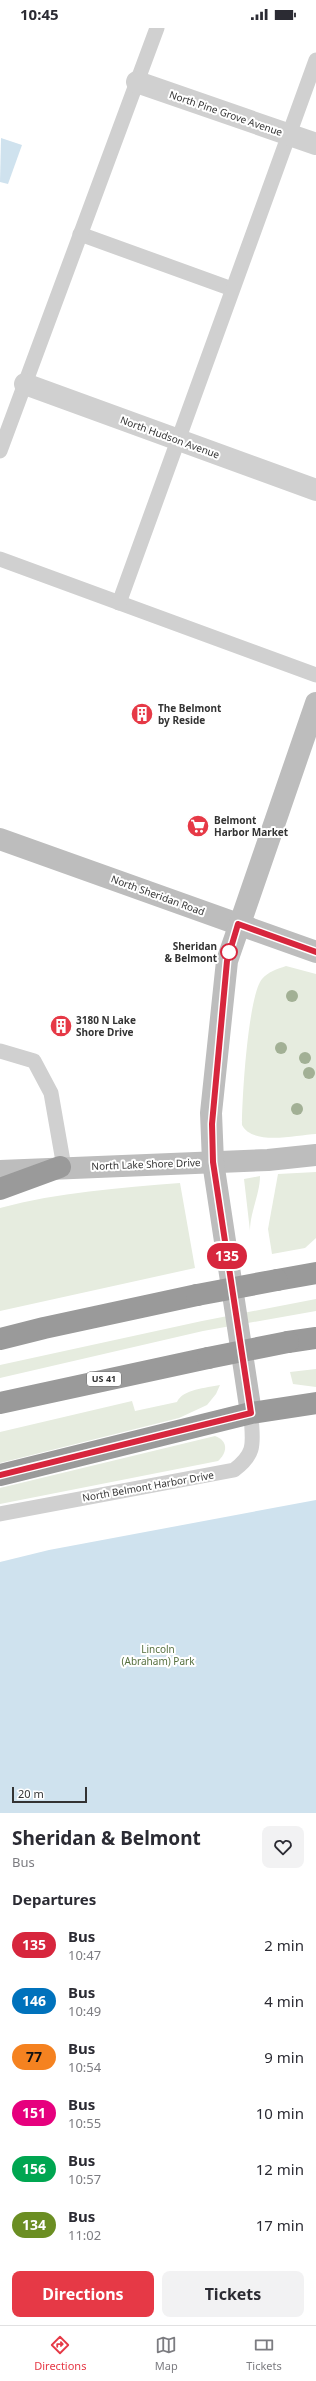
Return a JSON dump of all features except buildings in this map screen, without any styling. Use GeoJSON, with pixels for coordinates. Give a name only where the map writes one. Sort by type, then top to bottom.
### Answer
{"type":"FeatureCollection","features":[{"type":"Feature","properties":{"kind":"highway"},"geometry":{"type":"LineString","coordinates":[[0,1189],[62,1167]]}},
{"type":"Feature","properties":{"kind":"highway"},"geometry":{"type":"LineString","coordinates":[[0,1339],[197,1295],[316,1273]]}},
{"type":"Feature","properties":{"kind":"highway","name":"US 41"},"geometry":{"type":"LineString","coordinates":[[0,1403],[208,1358],[316,1338]]}},
{"type":"Feature","properties":{"kind":"highway"},"geometry":{"type":"LineString","coordinates":[[0,1475],[251,1413],[316,1403]]}},
{"type":"Feature","properties":{"kind":"main road"},"geometry":{"type":"LineString","coordinates":[[251,1413],[213,1162],[211,1113],[227,961],[238,924],[316,704]]}},
{"type":"Feature","properties":{"kind":"main road","name":"North Sheridan Road"},"geometry":{"type":"LineString","coordinates":[[0,839],[316,952]]}},
{"type":"Feature","properties":{"kind":"main road","name":"North Lake Shore Drive"},"geometry":{"type":"LineString","coordinates":[[0,1171],[316,1156]]}},
{"type":"Feature","properties":{"kind":"street","name":"North Pine Grove Avenue"},"geometry":{"type":"LineString","coordinates":[[137,82],[316,144]]}},
{"type":"Feature","properties":{"kind":"street","name":"North Hudson Avenue"},"geometry":{"type":"LineString","coordinates":[[25,384],[316,490]]}},
{"type":"Feature","properties":{"kind":"lane"},"geometry":{"type":"LineString","coordinates":[[0,452],[157,28]]}},
{"type":"Feature","properties":{"kind":"lane"},"geometry":{"type":"LineString","coordinates":[[118,603],[316,60]]}},
{"type":"Feature","properties":{"kind":"lane"},"geometry":{"type":"LineString","coordinates":[[80,234],[232,289]]}},
{"type":"Feature","properties":{"kind":"lane"},"geometry":{"type":"LineString","coordinates":[[0,559],[316,675]]}},
{"type":"Feature","properties":{"kind":"lane"},"geometry":{"type":"LineString","coordinates":[[0,1051],[34,1061],[51,1093],[62,1167]]}},
{"type":"Feature","properties":{"kind":"lane","name":"North Belmont Harbor Drive"},"geometry":{"type":"LineString","coordinates":[[0,1514],[234,1470],[247,1460],[252,1448],[251,1413]]}},
{"type":"Feature","properties":{"kind":"shaded area"},"geometry":{"type":"Polygon","coordinates":[[[286,966],[316,974],[316,1134],[276,1138],[255,1135],[242,1125],[243,1094],[250,1026],[257,989],[264,977],[286,966]]]}},
{"type":"Feature","properties":{"kind":"shaded area"},"geometry":{"type":"Polygon","coordinates":[[[316,1172],[316,1238],[305,1248],[272,1254],[268,1229],[278,1174],[316,1172]]]}},
{"type":"Feature","properties":{"kind":"shaded area"},"geometry":{"type":"Polygon","coordinates":[[[260,1176],[260,1183],[250,1224],[250,1231],[244,1179],[260,1176]]]}},
{"type":"Feature","properties":{"kind":"shaded area"},"geometry":{"type":"Polygon","coordinates":[[[180,1183],[195,1268],[0,1311],[0,1208],[67,1194],[180,1183]]]}},
{"type":"Feature","properties":{"kind":"shaded area"},"geometry":{"type":"Polygon","coordinates":[[[316,1299],[316,1311],[203,1331],[0,1378],[0,1365],[202,1321],[316,1299]]]}},
{"type":"Feature","properties":{"kind":"shaded area"},"geometry":{"type":"Polygon","coordinates":[[[316,1369],[316,1387],[293,1384],[290,1372],[316,1369]]]}},
{"type":"Feature","properties":{"kind":"shaded area"},"geometry":{"type":"Polygon","coordinates":[[[220,1385],[216,1394],[207,1405],[179,1418],[0,1463],[0,1432],[132,1401],[135,1411],[177,1402],[184,1394],[202,1388],[220,1385]]]}},
{"type":"Feature","properties":{"kind":"shaded area"},"geometry":{"type":"Polygon","coordinates":[[[215,1436],[223,1441],[225,1447],[225,1451],[218,1461],[0,1504],[0,1488],[215,1436]]]}},
{"type":"Feature","properties":{"kind":"water"},"geometry":{"type":"Polygon","coordinates":[[[1,138],[22,145],[8,184],[0,182],[1,138]]]}},
{"type":"Feature","properties":{"kind":"water","name":"Lincoln (Abraham) Park"},"geometry":{"type":"Polygon","coordinates":[[[316,1500],[316,1813],[0,1813],[0,1562],[49,1550],[316,1500]]]}},
{"type":"Feature","properties":{"kind":"bus line","name":"135"},"geometry":{"type":"LineString","coordinates":[[0,1475],[251,1413],[213,1162],[211,1113],[227,961],[238,924],[316,952]]}},
{"type":"Feature","properties":{"kind":"place","name":"The Belmont by Reside"},"geometry":{"type":"Point","coordinates":[142,714]}},
{"type":"Feature","properties":{"kind":"place","name":"Belmont Harbor Market"},"geometry":{"type":"Point","coordinates":[198,826]}},
{"type":"Feature","properties":{"kind":"place","name":"Sheridan & Belmont"},"geometry":{"type":"Point","coordinates":[229,952]}},
{"type":"Feature","properties":{"kind":"place","name":"3180 N Lake Shore Drive"},"geometry":{"type":"Point","coordinates":[61,1026]}}]}
